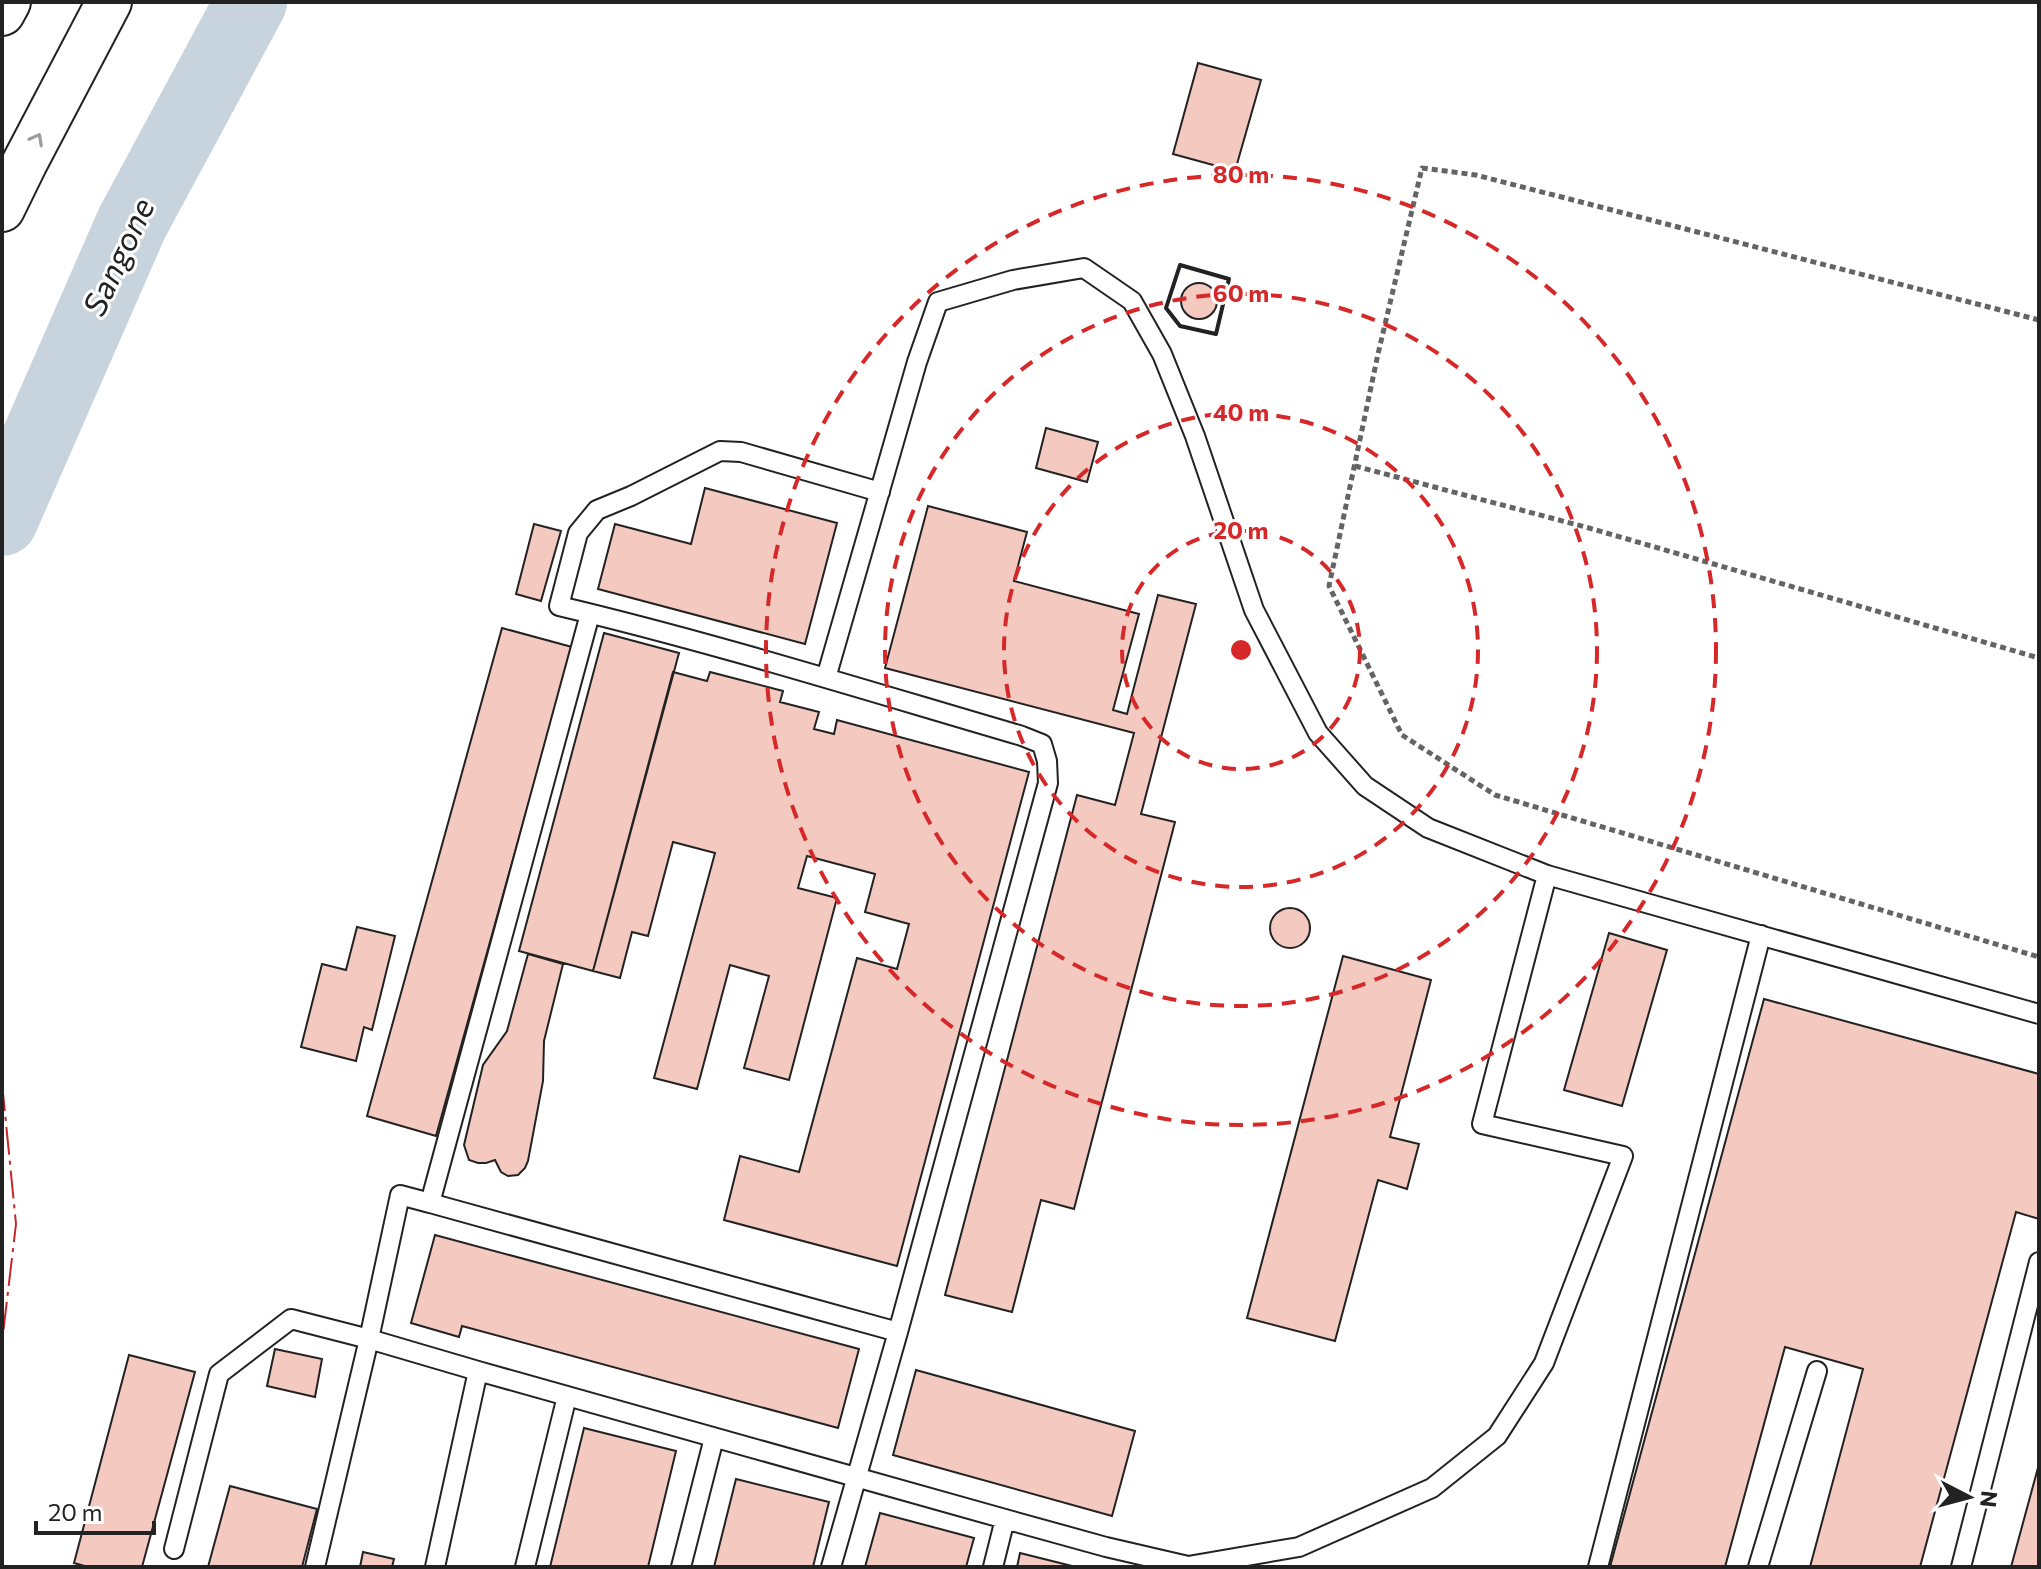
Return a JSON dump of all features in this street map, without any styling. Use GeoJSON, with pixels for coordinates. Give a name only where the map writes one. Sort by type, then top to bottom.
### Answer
{"type":"FeatureCollection","features":[{"type":"Feature","properties":{"kind":"highway"},"geometry":{"type":"LineString","coordinates":[[2,13],[8,2]]}},
{"type":"Feature","properties":{"kind":"highway"},"geometry":{"type":"LineString","coordinates":[[2,209],[109,2]]}},
{"type":"Feature","properties":{"kind":"lane"},"geometry":{"type":"LineString","coordinates":[[826,678],[917,362],[938,302],[1013,280],[1084,268],[1132,301],[1162,354],[1195,436],[1254,610],[1318,733],[1365,786],[1428,828],[1547,875],[2039,1014]]}},
{"type":"Feature","properties":{"kind":"lane"},"geometry":{"type":"LineString","coordinates":[[831,1567],[1048,783],[1047,761],[1042,744],[1022,736],[826,678],[559,606],[578,533],[597,510],[720,451],[741,452],[880,492]]}},
{"type":"Feature","properties":{"kind":"lane"},"geometry":{"type":"LineString","coordinates":[[430,1203],[590,614]]}},
{"type":"Feature","properties":{"kind":"lane"},"geometry":{"type":"LineString","coordinates":[[174,1549],[219,1374],[291,1319],[855,1478],[1106,1547],[1188,1566],[1299,1547],[1432,1488],[1497,1436],[1544,1363],[1623,1156],[1482,1124],[1547,875]]}},
{"type":"Feature","properties":{"kind":"lane"},"geometry":{"type":"LineString","coordinates":[[1598,1567],[1761,935]]}},
{"type":"Feature","properties":{"kind":"lane"},"geometry":{"type":"LineString","coordinates":[[315,1567],[400,1195],[898,1332]]}},
{"type":"Feature","properties":{"kind":"lane"},"geometry":{"type":"LineString","coordinates":[[1961,1567],[2039,1262]]}},
{"type":"Feature","properties":{"kind":"lane"},"geometry":{"type":"LineString","coordinates":[[435,1567],[478,1371]]}},
{"type":"Feature","properties":{"kind":"lane"},"geometry":{"type":"LineString","coordinates":[[1758,1567],[1817,1371]]}},
{"type":"Feature","properties":{"kind":"lane"},"geometry":{"type":"LineString","coordinates":[[525,1567],[567,1396]]}},
{"type":"Feature","properties":{"kind":"lane"},"geometry":{"type":"LineString","coordinates":[[681,1567],[714,1438]]}},
{"type":"Feature","properties":{"kind":"lane"},"geometry":{"type":"LineString","coordinates":[[993,1567],[1005,1519]]}},
{"type":"Feature","properties":{"kind":"lane"},"geometry":{"type":"LineString","coordinates":[[1101,1567],[1106,1547]]}},
{"type":"Feature","properties":{"kind":"path"},"geometry":{"type":"LineString","coordinates":[[2039,320],[1476,175],[1422,168],[1329,586],[1402,735],[1495,795],[2039,957]]}},
{"type":"Feature","properties":{"kind":"path"},"geometry":{"type":"LineString","coordinates":[[1355,466],[1589,528],[2039,658]]}},
{"type":"Feature","properties":{"kind":"building"},"geometry":{"type":"Polygon","coordinates":[[[1198,63],[1261,80],[1235,171],[1173,154],[1198,63]]]}},
{"type":"Feature","properties":{"kind":"building"},"geometry":{"type":"Polygon","coordinates":[[[1199,283],[1211,289],[1217,301],[1211,313],[1199,319],[1187,313],[1181,301],[1187,289],[1199,283]]]}},
{"type":"Feature","properties":{"kind":"building"},"geometry":{"type":"Polygon","coordinates":[[[1046,428],[1098,442],[1087,482],[1036,468],[1046,428]]]}},
{"type":"Feature","properties":{"kind":"building"},"geometry":{"type":"Polygon","coordinates":[[[705,488],[837,523],[805,644],[598,589],[615,524],[691,544],[705,488]]]}},
{"type":"Feature","properties":{"kind":"building"},"geometry":{"type":"Polygon","coordinates":[[[928,506],[1027,532],[1014,581],[1139,614],[1113,710],[1127,714],[1158,595],[1196,604],[1141,814],[1175,822],[1074,1209],[1041,1200],[1012,1312],[945,1295],[1077,795],[1115,805],[1134,733],[885,668],[928,506]]]}},
{"type":"Feature","properties":{"kind":"building"},"geometry":{"type":"Polygon","coordinates":[[[534,524],[561,531],[541,601],[516,594],[534,524]]]}},
{"type":"Feature","properties":{"kind":"building"},"geometry":{"type":"Polygon","coordinates":[[[502,628],[572,647],[436,1136],[367,1116],[502,628]]]}},
{"type":"Feature","properties":{"kind":"building"},"geometry":{"type":"Polygon","coordinates":[[[604,633],[679,653],[593,971],[519,951],[604,633]]]}},
{"type":"Feature","properties":{"kind":"building"},"geometry":{"type":"Polygon","coordinates":[[[673,672],[707,681],[710,672],[783,691],[780,702],[819,712],[814,729],[834,734],[837,720],[1029,772],[897,1266],[724,1220],[740,1156],[799,1172],[857,958],[897,969],[909,924],[865,912],[875,874],[807,856],[798,888],[837,898],[789,1080],[744,1068],[769,976],[730,965],[697,1089],[654,1078],[715,853],[673,842],[648,936],[632,932],[620,978],[593,971],[673,672]]]}},
{"type":"Feature","properties":{"kind":"building"},"geometry":{"type":"Polygon","coordinates":[[[1290,908],[1304,914],[1310,928],[1304,942],[1290,948],[1276,942],[1270,928],[1276,914],[1290,908]]]}},
{"type":"Feature","properties":{"kind":"building"},"geometry":{"type":"Polygon","coordinates":[[[357,927],[395,936],[372,1030],[364,1027],[356,1061],[301,1047],[322,964],[346,970],[357,927]]]}},
{"type":"Feature","properties":{"kind":"building"},"geometry":{"type":"Polygon","coordinates":[[[1609,933],[1667,950],[1622,1106],[1564,1090],[1609,933]]]}},
{"type":"Feature","properties":{"kind":"building"},"geometry":{"type":"Polygon","coordinates":[[[528,954],[563,964],[544,1041],[543,1081],[528,1161],[518,1175],[508,1176],[501,1172],[495,1160],[478,1163],[469,1160],[464,1145],[483,1065],[507,1031],[528,954]]]}},
{"type":"Feature","properties":{"kind":"building"},"geometry":{"type":"Polygon","coordinates":[[[1343,956],[1431,980],[1390,1137],[1419,1144],[1407,1189],[1378,1180],[1335,1341],[1247,1318],[1343,956]]]}},
{"type":"Feature","properties":{"kind":"building"},"geometry":{"type":"Polygon","coordinates":[[[1764,999],[2039,1074],[2039,1219],[2016,1212],[1920,1567],[1810,1567],[1863,1369],[1785,1347],[1725,1567],[1610,1567],[1764,999]]]}},
{"type":"Feature","properties":{"kind":"building"},"geometry":{"type":"Polygon","coordinates":[[[435,1235],[859,1349],[838,1428],[462,1326],[459,1337],[411,1323],[435,1235]]]}},
{"type":"Feature","properties":{"kind":"building"},"geometry":{"type":"Polygon","coordinates":[[[275,1349],[322,1359],[315,1397],[267,1386],[275,1349]]]}},
{"type":"Feature","properties":{"kind":"building"},"geometry":{"type":"Polygon","coordinates":[[[129,1355],[195,1372],[142,1567],[88,1567],[74,1563],[129,1355]]]}},
{"type":"Feature","properties":{"kind":"building"},"geometry":{"type":"Polygon","coordinates":[[[916,1370],[1135,1431],[1112,1516],[893,1455],[916,1370]]]}},
{"type":"Feature","properties":{"kind":"building"},"geometry":{"type":"Polygon","coordinates":[[[584,1428],[676,1451],[648,1567],[550,1567],[584,1428]]]}},
{"type":"Feature","properties":{"kind":"building"},"geometry":{"type":"Polygon","coordinates":[[[2039,1464],[2039,1567],[2011,1567],[2039,1464]]]}},
{"type":"Feature","properties":{"kind":"building"},"geometry":{"type":"Polygon","coordinates":[[[736,1479],[829,1502],[813,1567],[714,1567],[736,1479]]]}},
{"type":"Feature","properties":{"kind":"building"},"geometry":{"type":"Polygon","coordinates":[[[230,1486],[317,1509],[302,1567],[208,1567],[230,1486]]]}},
{"type":"Feature","properties":{"kind":"building"},"geometry":{"type":"Polygon","coordinates":[[[880,1513],[974,1538],[966,1567],[865,1567],[880,1513]]]}},
{"type":"Feature","properties":{"kind":"building"},"geometry":{"type":"Polygon","coordinates":[[[363,1552],[394,1559],[392,1567],[360,1567],[363,1552]]]}},
{"type":"Feature","properties":{"kind":"building"},"geometry":{"type":"Polygon","coordinates":[[[1020,1553],[1076,1567],[1017,1567],[1020,1553]]]}},
{"type":"Feature","properties":{"kind":"waterway","name":"Sangone"},"geometry":{"type":"LineString","coordinates":[[2,520],[132,223],[251,2]]}},
{"type":"Feature","properties":{"kind":"wall"},"geometry":{"type":"LineString","coordinates":[[1180,265],[1229,279],[1216,334],[1180,326],[1166,308],[1180,265]]}},
{"type":"Feature","properties":{"kind":"power"},"geometry":{"type":"LineString","coordinates":[[2,1083],[16,1224],[2,1342]]}}]}
